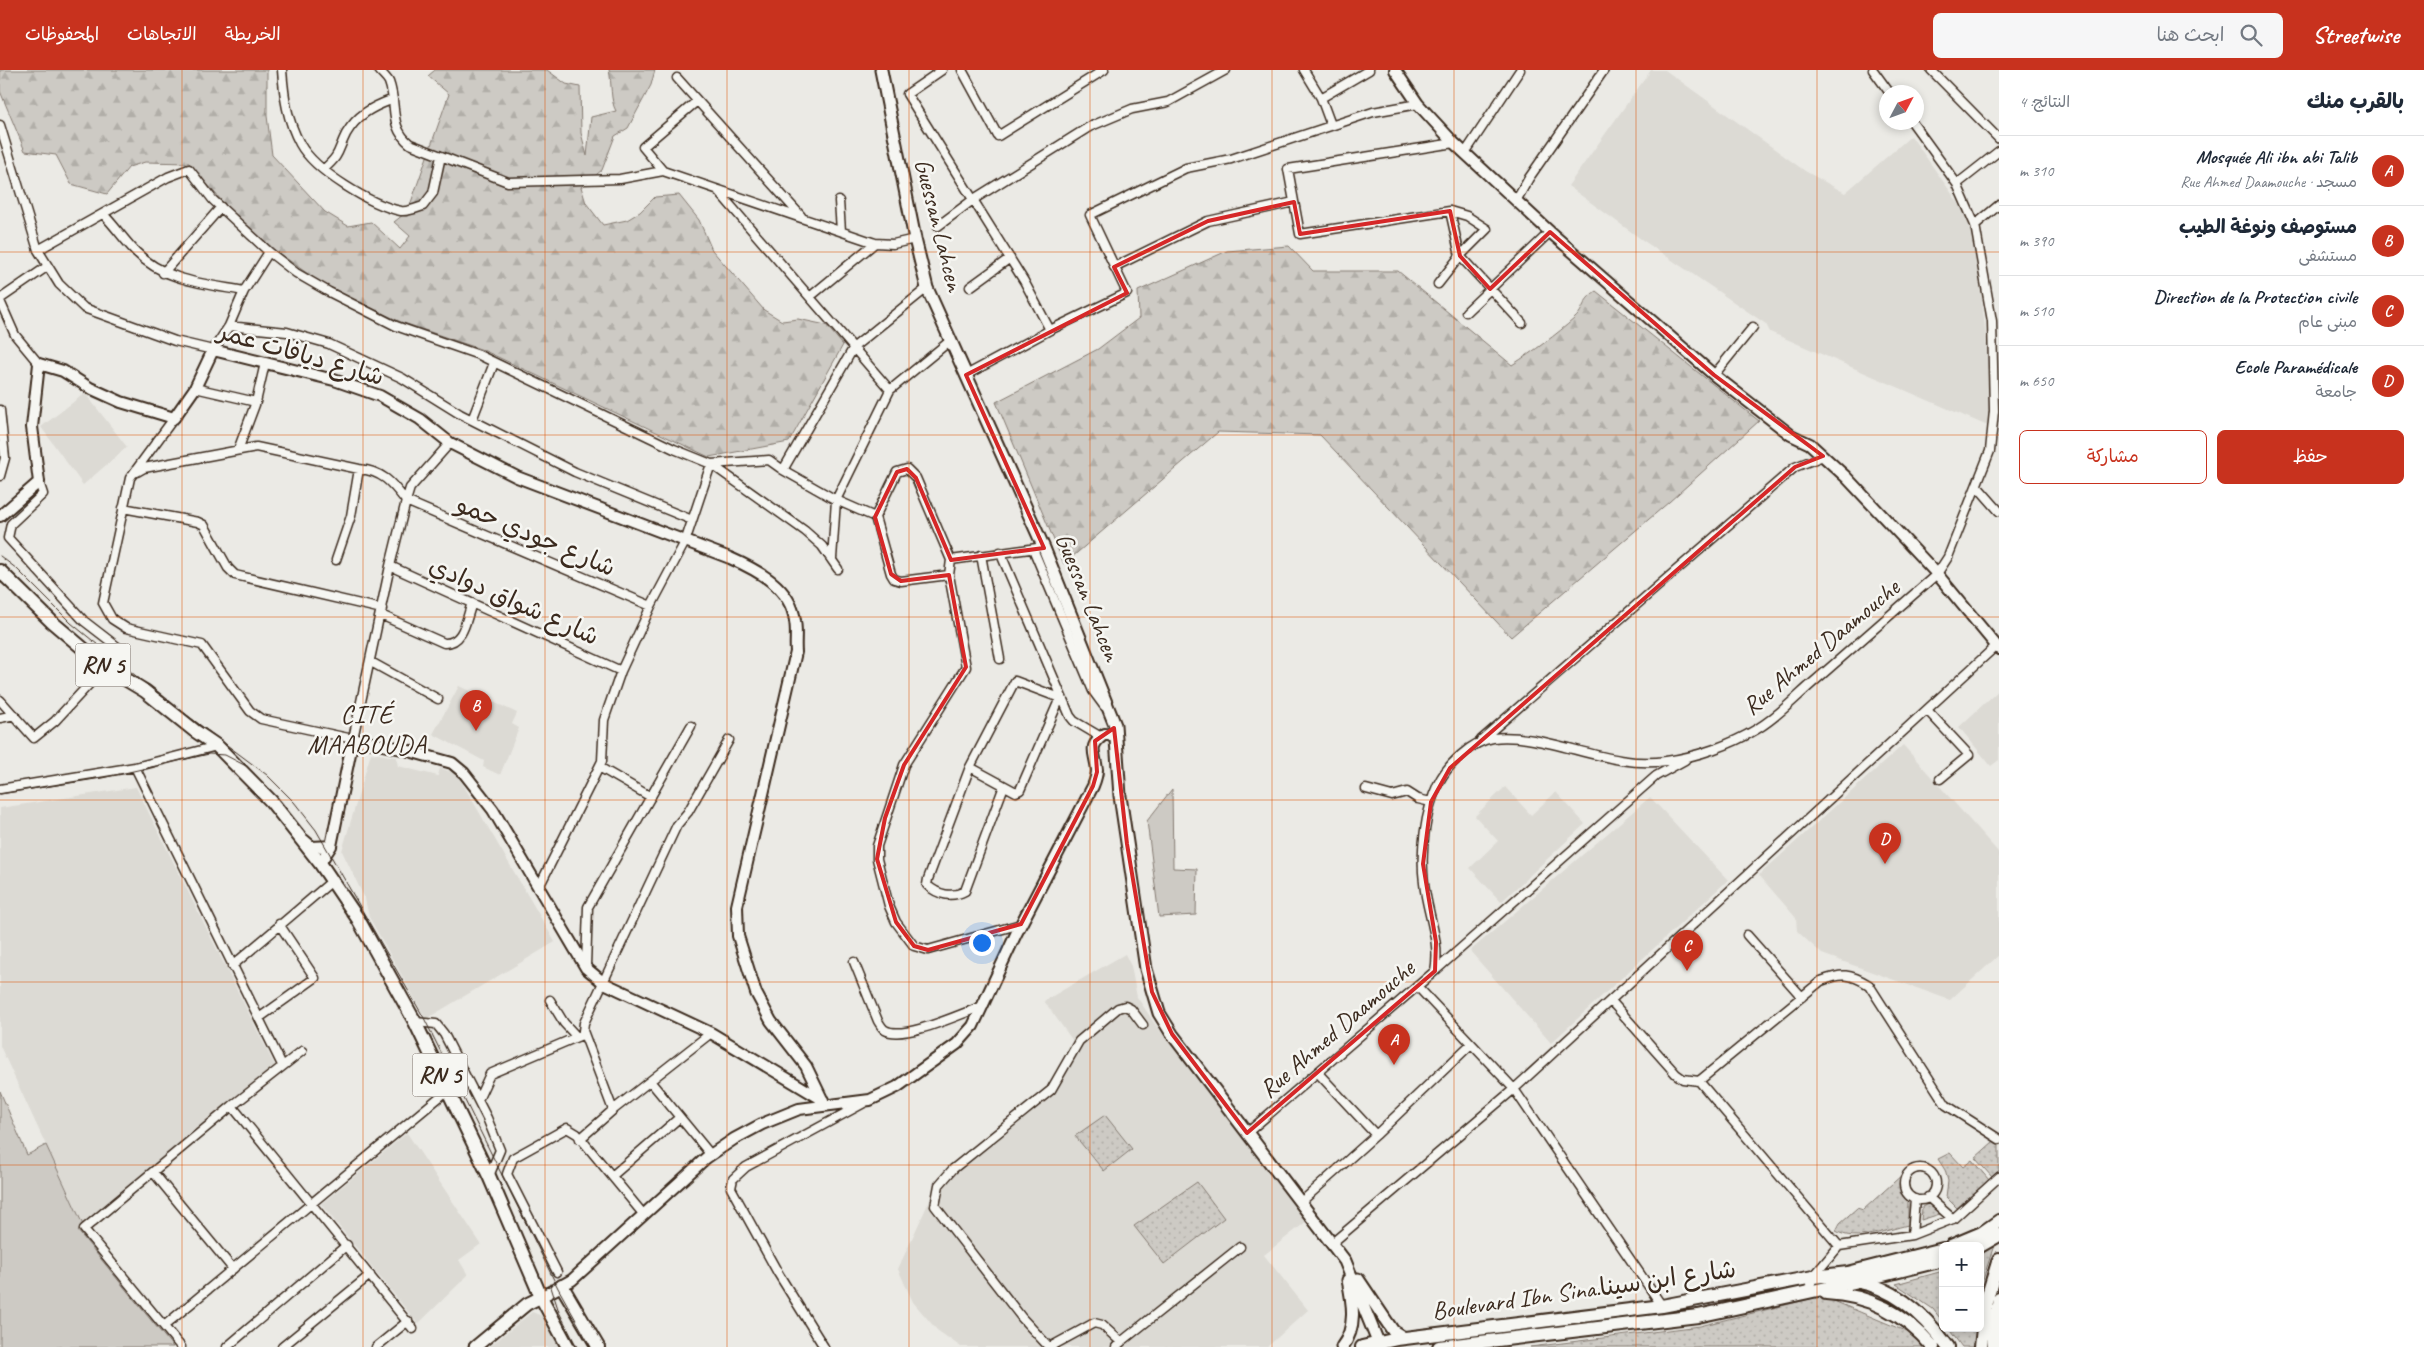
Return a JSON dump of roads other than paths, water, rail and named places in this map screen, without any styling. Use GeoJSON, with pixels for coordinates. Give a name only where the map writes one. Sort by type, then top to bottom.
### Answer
{"type":"FeatureCollection","features":[{"type":"Feature","properties":{"kind":"main road","name":"Guessan Lahcen"},"geometry":{"type":"LineString","coordinates":[[881,70],[914,240],[927,288],[1113,719],[1126,844],[1146,969],[1159,1013],[1172,1034],[1344,1261]]}},
{"type":"Feature","properties":{"kind":"main road","name":"RN 5"},"geometry":{"type":"LineString","coordinates":[[0,571],[52,622],[105,667],[145,691],[194,731],[217,746],[271,801],[320,863],[358,919],[415,1022],[489,1176],[541,1297],[568,1347]]}},
{"type":"Feature","properties":{"kind":"main road"},"geometry":{"type":"LineString","coordinates":[[1961,1242],[1982,1233],[1999,1221]]}},
{"type":"Feature","properties":{"kind":"main road"},"geometry":{"type":"LineString","coordinates":[[1984,1244],[1999,1235]]}},
{"type":"Feature","properties":{"kind":"main road"},"geometry":{"type":"LineString","coordinates":[[1813,1277],[1848,1273],[1939,1249]]}},
{"type":"Feature","properties":{"kind":"main road"},"geometry":{"type":"LineString","coordinates":[[1981,1347],[1986,1301],[1999,1259]]}},
{"type":"Feature","properties":{"kind":"main road"},"geometry":{"type":"LineString","coordinates":[[1344,1261],[1393,1331],[1404,1338]]}},
{"type":"Feature","properties":{"kind":"main road"},"geometry":{"type":"LineString","coordinates":[[1344,1261],[1379,1345]]}},
{"type":"Feature","properties":{"kind":"main road"},"geometry":{"type":"LineString","coordinates":[[1342,1347],[1350,1337],[1353,1324],[1352,1303],[1344,1261]]}},
{"type":"Feature","properties":{"kind":"main road"},"geometry":{"type":"LineString","coordinates":[[1439,1347],[1698,1316],[1859,1281],[1939,1261]]}},
{"type":"Feature","properties":{"kind":"main road","name":"Boulevard Ibn Sina:شارع ابن سينا"},"geometry":{"type":"LineString","coordinates":[[1362,1347],[1379,1345],[1404,1338],[1662,1306],[1813,1277]]}},
{"type":"Feature","properties":{"kind":"main road"},"geometry":{"type":"LineString","coordinates":[[1813,1277],[1859,1281],[1891,1294],[1924,1316],[1948,1347]]}},
{"type":"Feature","properties":{"kind":"main road"},"geometry":{"type":"LineString","coordinates":[[562,1286],[598,1347]]}},
{"type":"Feature","properties":{"kind":"main road"},"geometry":{"type":"LineString","coordinates":[[1808,1292],[1845,1294],[1874,1301],[1896,1313],[1921,1333],[1933,1347]]}},
{"type":"Feature","properties":{"kind":"main road"},"geometry":{"type":"LineString","coordinates":[[475,1347],[528,1304],[541,1297]]}},
{"type":"Feature","properties":{"kind":"main road"},"geometry":{"type":"LineString","coordinates":[[1994,1347],[1994,1330],[1999,1300]]}},
{"type":"Feature","properties":{"kind":"street"},"geometry":{"type":"LineString","coordinates":[[282,70],[284,101],[301,145],[324,170],[347,187],[402,211],[423,206],[428,202],[432,193],[441,156]]}},
{"type":"Feature","properties":{"kind":"street"},"geometry":{"type":"LineString","coordinates":[[379,70],[388,82],[395,125],[400,136],[410,144],[491,177],[518,183],[620,179],[663,171],[874,243],[893,244],[914,240]]}},
{"type":"Feature","properties":{"kind":"street"},"geometry":{"type":"LineString","coordinates":[[942,70],[907,94],[1010,258],[1050,330]]}},
{"type":"Feature","properties":{"kind":"street"},"geometry":{"type":"LineString","coordinates":[[962,70],[998,136],[1104,70]]}},
{"type":"Feature","properties":{"kind":"street"},"geometry":{"type":"LineString","coordinates":[[938,226],[974,199],[1090,127],[1132,109],[1168,102],[1226,70]]}},
{"type":"Feature","properties":{"kind":"street"},"geometry":{"type":"LineString","coordinates":[[1304,70],[1321,98],[1331,125]]}},
{"type":"Feature","properties":{"kind":"street"},"geometry":{"type":"LineString","coordinates":[[1321,98],[1369,70]]}},
{"type":"Feature","properties":{"kind":"street"},"geometry":{"type":"LineString","coordinates":[[1331,1244],[1514,1089],[1927,710],[1998,648],[1937,574],[1823,456],[1810,444],[1791,434],[1714,375],[1550,232],[1454,143],[1418,104],[1395,70]]}},
{"type":"Feature","properties":{"kind":"street"},"geometry":{"type":"LineString","coordinates":[[1465,153],[1520,70]]}},
{"type":"Feature","properties":{"kind":"street"},"geometry":{"type":"LineString","coordinates":[[1516,201],[1604,70]]}},
{"type":"Feature","properties":{"kind":"street"},"geometry":{"type":"LineString","coordinates":[[1873,70],[1884,85]]}},
{"type":"Feature","properties":{"kind":"street"},"geometry":{"type":"LineString","coordinates":[[1931,70],[1999,139]]}},
{"type":"Feature","properties":{"kind":"street"},"geometry":{"type":"LineString","coordinates":[[677,78],[802,218]]}},
{"type":"Feature","properties":{"kind":"street"},"geometry":{"type":"LineString","coordinates":[[324,170],[335,159],[345,136],[362,114],[391,100]]}},
{"type":"Feature","properties":{"kind":"street"},"geometry":{"type":"LineString","coordinates":[[663,171],[643,147],[697,101]]}},
{"type":"Feature","properties":{"kind":"street"},"geometry":{"type":"LineString","coordinates":[[966,375],[1050,330],[1127,293],[1090,215],[1186,168],[1232,159],[1373,112],[1418,104]]}},
{"type":"Feature","properties":{"kind":"street","name":"شارع ديافات عمر"},"geometry":{"type":"LineString","coordinates":[[0,125],[38,250],[59,284],[84,308],[175,341],[334,380],[380,396],[420,419],[450,443],[517,477],[730,558],[752,568],[769,579],[781,590],[790,604],[795,620],[796,652],[737,906],[738,936],[756,993],[771,1021],[806,1066],[822,1100]]}},
{"type":"Feature","properties":{"kind":"street","name":"Rue Ahmed Daamouche"},"geometry":{"type":"LineString","coordinates":[[1247,1133],[1435,971],[1438,956],[1424,883],[1423,864],[1431,802],[1439,782],[1450,768],[1478,743],[1492,738],[1511,738],[1616,759],[1647,762],[1691,756],[1757,729],[1937,574],[1948,557],[1990,451],[1994,411],[1996,321],[1975,225],[1957,184],[1918,130]]}},
{"type":"Feature","properties":{"kind":"street"},"geometry":{"type":"LineString","coordinates":[[1438,284],[1460,256],[1487,229],[1467,216],[1450,211],[1300,234],[1288,169],[1454,143]]}},
{"type":"Feature","properties":{"kind":"street"},"geometry":{"type":"LineString","coordinates":[[1957,184],[1999,151]]}},
{"type":"Feature","properties":{"kind":"street"},"geometry":{"type":"LineString","coordinates":[[38,250],[168,177],[189,169],[221,207],[269,252],[296,273],[396,326],[438,339],[494,363],[674,449],[711,464],[806,531],[822,546],[838,568]]}},
{"type":"Feature","properties":{"kind":"street"},"geometry":{"type":"LineString","coordinates":[[718,190],[890,390]]}},
{"type":"Feature","properties":{"kind":"street"},"geometry":{"type":"LineString","coordinates":[[838,201],[840,231]]}},
{"type":"Feature","properties":{"kind":"street"},"geometry":{"type":"LineString","coordinates":[[1114,267],[1208,221],[1294,202]]}},
{"type":"Feature","properties":{"kind":"street"},"geometry":{"type":"LineString","coordinates":[[1975,225],[1999,205]]}},
{"type":"Feature","properties":{"kind":"street"},"geometry":{"type":"LineString","coordinates":[[163,273],[221,207]]}},
{"type":"Feature","properties":{"kind":"street"},"geometry":{"type":"LineString","coordinates":[[1450,211],[1460,256],[1522,323]]}},
{"type":"Feature","properties":{"kind":"street"},"geometry":{"type":"LineString","coordinates":[[103,214],[137,254],[163,273],[189,281],[244,291]]}},
{"type":"Feature","properties":{"kind":"street"},"geometry":{"type":"LineString","coordinates":[[1466,312],[1550,232]]}},
{"type":"Feature","properties":{"kind":"street"},"geometry":{"type":"LineString","coordinates":[[811,296],[874,243]]}},
{"type":"Feature","properties":{"kind":"street"},"geometry":{"type":"LineString","coordinates":[[269,252],[244,291],[229,326],[213,350],[195,388],[130,478],[103,603],[112,619],[126,628],[202,645],[250,711],[261,719],[402,749],[452,763],[493,810],[586,968],[604,983],[711,1033],[833,1105]]}},
{"type":"Feature","properties":{"kind":"street"},"geometry":{"type":"LineString","coordinates":[[970,287],[1010,258]]}},
{"type":"Feature","properties":{"kind":"street"},"geometry":{"type":"LineString","coordinates":[[48,266],[0,300],[15,335],[39,364],[63,370],[90,388],[121,402],[174,418]]}},
{"type":"Feature","properties":{"kind":"street"},"geometry":{"type":"LineString","coordinates":[[783,470],[854,347],[927,288]]}},
{"type":"Feature","properties":{"kind":"street"},"geometry":{"type":"LineString","coordinates":[[229,326],[287,332],[329,344],[402,378],[472,420],[575,472],[692,520]]}},
{"type":"Feature","properties":{"kind":"street"},"geometry":{"type":"LineString","coordinates":[[1714,375],[1754,327]]}},
{"type":"Feature","properties":{"kind":"street"},"geometry":{"type":"LineString","coordinates":[[832,560],[836,500],[890,390],[951,340]]}},
{"type":"Feature","properties":{"kind":"street"},"geometry":{"type":"LineString","coordinates":[[238,450],[256,402],[265,363]]}},
{"type":"Feature","properties":{"kind":"street"},"geometry":{"type":"LineString","coordinates":[[472,420],[494,363]]}},
{"type":"Feature","properties":{"kind":"street"},"geometry":{"type":"LineString","coordinates":[[39,364],[32,427],[39,482],[43,494],[11,524],[8,538],[84,621],[119,648]]}},
{"type":"Feature","properties":{"kind":"street"},"geometry":{"type":"LineString","coordinates":[[195,388],[256,402]]}},
{"type":"Feature","properties":{"kind":"street"},"geometry":{"type":"LineString","coordinates":[[0,410],[5,458],[0,476]]}},
{"type":"Feature","properties":{"kind":"street"},"geometry":{"type":"LineString","coordinates":[[320,863],[330,846],[382,612],[390,566],[410,488],[450,443]]}},
{"type":"Feature","properties":{"kind":"street"},"geometry":{"type":"LineString","coordinates":[[130,478],[144,468],[256,447],[359,469],[374,470],[386,479],[406,501]]}},
{"type":"Feature","properties":{"kind":"street"},"geometry":{"type":"LineString","coordinates":[[1478,743],[1795,467],[1823,456]]}},
{"type":"Feature","properties":{"kind":"street"},"geometry":{"type":"LineString","coordinates":[[711,464],[769,460],[836,500],[875,517]]}},
{"type":"Feature","properties":{"kind":"street"},"geometry":{"type":"LineString","coordinates":[[538,889],[602,761],[604,720],[622,672],[651,606],[686,542],[711,464]]}},
{"type":"Feature","properties":{"kind":"street"},"geometry":{"type":"LineString","coordinates":[[336,560],[351,516],[359,469]]}},
{"type":"Feature","properties":{"kind":"street"},"geometry":{"type":"LineString","coordinates":[[949,575],[901,581],[894,579],[875,517],[897,472],[907,469],[916,478],[951,560],[949,575],[966,666],[904,765],[885,818],[877,846],[877,859],[889,906],[896,922],[914,946],[928,950],[1021,924]]}},
{"type":"Feature","properties":{"kind":"street"},"geometry":{"type":"LineString","coordinates":[[0,516],[39,482]]}},
{"type":"Feature","properties":{"kind":"street"},"geometry":{"type":"LineString","coordinates":[[1977,486],[1999,510]]}},
{"type":"Feature","properties":{"kind":"street","name":"شارع جودي حمو"},"geometry":{"type":"LineString","coordinates":[[406,501],[651,606]]}},
{"type":"Feature","properties":{"kind":"street"},"geometry":{"type":"LineString","coordinates":[[123,508],[198,522],[204,525],[228,568],[235,574],[382,612],[444,643],[452,643],[459,638],[472,603]]}},
{"type":"Feature","properties":{"kind":"street"},"geometry":{"type":"LineString","coordinates":[[951,560],[1038,548]]}},
{"type":"Feature","properties":{"kind":"street"},"geometry":{"type":"LineString","coordinates":[[1000,552],[1061,699],[1074,721],[1101,737]]}},
{"type":"Feature","properties":{"kind":"street"},"geometry":{"type":"LineString","coordinates":[[981,555],[1000,659]]}},
{"type":"Feature","properties":{"kind":"street","name":"شارع شواق دوادي"},"geometry":{"type":"LineString","coordinates":[[390,566],[622,672]]}},
{"type":"Feature","properties":{"kind":"street"},"geometry":{"type":"LineString","coordinates":[[370,662],[438,699]]}},
{"type":"Feature","properties":{"kind":"street"},"geometry":{"type":"LineString","coordinates":[[0,700],[34,738],[55,721],[105,667]]}},
{"type":"Feature","properties":{"kind":"street"},"geometry":{"type":"LineString","coordinates":[[1004,786],[965,891],[949,896],[932,890],[927,885],[928,879],[970,767],[1015,682],[1061,699]]}},
{"type":"Feature","properties":{"kind":"street"},"geometry":{"type":"LineString","coordinates":[[970,767],[1016,792],[1023,787],[1061,699]]}},
{"type":"Feature","properties":{"kind":"street"},"geometry":{"type":"LineString","coordinates":[[1927,710],[1969,755],[1940,779]]}},
{"type":"Feature","properties":{"kind":"street"},"geometry":{"type":"LineString","coordinates":[[0,718],[15,715]]}},
{"type":"Feature","properties":{"kind":"street"},"geometry":{"type":"LineString","coordinates":[[586,968],[584,953],[588,907],[691,726]]}},
{"type":"Feature","properties":{"kind":"street"},"geometry":{"type":"LineString","coordinates":[[824,1347],[778,1273],[731,1188],[733,1179],[746,1167],[775,1150],[898,1087],[957,1044],[973,1026],[1021,924],[1093,786],[1097,772],[1093,751],[1096,741],[1105,734],[1115,737]]}},
{"type":"Feature","properties":{"kind":"street"},"geometry":{"type":"LineString","coordinates":[[581,1036],[584,1023],[677,825],[688,812],[729,740]]}},
{"type":"Feature","properties":{"kind":"street"},"geometry":{"type":"LineString","coordinates":[[0,789],[135,767],[217,746]]}},
{"type":"Feature","properties":{"kind":"street"},"geometry":{"type":"LineString","coordinates":[[1435,971],[1656,776],[1691,756]]}},
{"type":"Feature","properties":{"kind":"street"},"geometry":{"type":"LineString","coordinates":[[135,767],[282,1066]]}},
{"type":"Feature","properties":{"kind":"street"},"geometry":{"type":"LineString","coordinates":[[599,767],[651,797]]}},
{"type":"Feature","properties":{"kind":"street"},"geometry":{"type":"LineString","coordinates":[[1366,789],[1392,796],[1407,792],[1418,799],[1431,802]]}},
{"type":"Feature","properties":{"kind":"street"},"geometry":{"type":"LineString","coordinates":[[301,838],[312,847],[330,846]]}},
{"type":"Feature","properties":{"kind":"street"},"geometry":{"type":"LineString","coordinates":[[232,966],[332,880]]}},
{"type":"Feature","properties":{"kind":"street"},"geometry":{"type":"LineString","coordinates":[[259,1018],[315,978],[279,924]]}},
{"type":"Feature","properties":{"kind":"street"},"geometry":{"type":"LineString","coordinates":[[1747,935],[1802,997]]}},
{"type":"Feature","properties":{"kind":"street"},"geometry":{"type":"LineString","coordinates":[[854,962],[883,1030],[892,1032],[912,1031],[983,1006]]}},
{"type":"Feature","properties":{"kind":"street"},"geometry":{"type":"LineString","coordinates":[[1699,1081],[1821,982],[1836,976],[1853,975],[1869,985],[1946,1105],[1999,1139]]}},
{"type":"Feature","properties":{"kind":"street"},"geometry":{"type":"LineString","coordinates":[[1417,986],[1514,1089],[1662,1306]]}},
{"type":"Feature","properties":{"kind":"street"},"geometry":{"type":"LineString","coordinates":[[550,1000],[564,1023],[581,1036],[613,1110]]}},
{"type":"Feature","properties":{"kind":"street"},"geometry":{"type":"LineString","coordinates":[[1611,1000],[1676,1074],[1683,1079],[1699,1081],[1840,1246]]}},
{"type":"Feature","properties":{"kind":"street"},"geometry":{"type":"LineString","coordinates":[[1143,1026],[1131,1009],[1125,1006],[1118,1008],[1079,1042],[1051,1090],[976,1149],[939,1185],[935,1206],[1022,1318],[1049,1347],[1094,1323],[1102,1325],[1119,1345],[1240,1247]]}},
{"type":"Feature","properties":{"kind":"street"},"geometry":{"type":"LineString","coordinates":[[415,1022],[436,1024],[444,1034],[478,1100],[500,1150],[489,1176]]}},
{"type":"Feature","properties":{"kind":"street"},"geometry":{"type":"LineString","coordinates":[[580,1139],[613,1110],[711,1033]]}},
{"type":"Feature","properties":{"kind":"street"},"geometry":{"type":"LineString","coordinates":[[478,1100],[490,1074],[581,1036]]}},
{"type":"Feature","properties":{"kind":"street"},"geometry":{"type":"LineString","coordinates":[[1300,1203],[1376,1136],[1471,1044]]}},
{"type":"Feature","properties":{"kind":"street"},"geometry":{"type":"LineString","coordinates":[[181,1347],[84,1229],[232,1106],[302,1051]]}},
{"type":"Feature","properties":{"kind":"street"},"geometry":{"type":"LineString","coordinates":[[1318,1073],[1376,1136]]}},
{"type":"Feature","properties":{"kind":"street"},"geometry":{"type":"LineString","coordinates":[[650,1081],[711,1155]]}},
{"type":"Feature","properties":{"kind":"street"},"geometry":{"type":"LineString","coordinates":[[164,1326],[448,1090]]}},
{"type":"Feature","properties":{"kind":"street"},"geometry":{"type":"LineString","coordinates":[[541,1297],[572,1280],[711,1155],[734,1139],[762,1124],[800,1109],[870,1100]]}},
{"type":"Feature","properties":{"kind":"street"},"geometry":{"type":"LineString","coordinates":[[232,1106],[414,1329]]}},
{"type":"Feature","properties":{"kind":"street"},"geometry":{"type":"LineString","coordinates":[[612,1176],[680,1118]]}},
{"type":"Feature","properties":{"kind":"street"},"geometry":{"type":"LineString","coordinates":[[557,1272],[508,1174],[513,1158],[567,1128],[580,1139],[644,1215]]}},
{"type":"Feature","properties":{"kind":"street"},"geometry":{"type":"LineString","coordinates":[[1918,1168],[1928,1170],[1934,1178],[1935,1189],[1928,1197],[1916,1199],[1907,1193],[1904,1183],[1908,1173],[1918,1168]]}},
{"type":"Feature","properties":{"kind":"street"},"geometry":{"type":"LineString","coordinates":[[153,1172],[233,1269]]}},
{"type":"Feature","properties":{"kind":"street"},"geometry":{"type":"LineString","coordinates":[[1808,1292],[1813,1277],[1840,1246],[1912,1235],[1953,1219],[1999,1177]]}},
{"type":"Feature","properties":{"kind":"street"},"geometry":{"type":"LineString","coordinates":[[1928,1197],[1953,1219]]}},
{"type":"Feature","properties":{"kind":"street"},"geometry":{"type":"LineString","coordinates":[[1912,1235],[1916,1199]]}},
{"type":"Feature","properties":{"kind":"street"},"geometry":{"type":"LineString","coordinates":[[227,1347],[347,1245]]}},
{"type":"Feature","properties":{"kind":"street"},"geometry":{"type":"LineString","coordinates":[[282,1347],[370,1275]]}},
{"type":"Feature","properties":{"kind":"street"},"geometry":{"type":"LineString","coordinates":[[376,1347],[408,1321]]}},
{"type":"Feature","properties":{"kind":"tram line"},"geometry":{"type":"LineString","coordinates":[[0,556],[17,569],[71,623],[152,689],[267,775],[294,802],[316,830],[424,1018],[558,1288],[591,1347]]}},
{"type":"Feature","properties":{"kind":"tram line"},"geometry":{"type":"LineString","coordinates":[[0,794],[102,778],[209,754],[225,755],[246,766]]}},
{"type":"Feature","properties":{"kind":"tram line"},"geometry":{"type":"LineString","coordinates":[[550,1284],[559,1312],[577,1347]]}},
{"type":"Feature","properties":{"kind":"place","name":"مستوصف ونوغة الطيب"},"geometry":{"type":"Point","coordinates":[476,731]}},
{"type":"Feature","properties":{"kind":"place","name":"Ecole Paramédicale"},"geometry":{"type":"Point","coordinates":[1885,864]}},
{"type":"Feature","properties":{"kind":"place","name":"Direction de la Protection civile"},"geometry":{"type":"Point","coordinates":[1687,971]}},
{"type":"Feature","properties":{"kind":"place","name":"Mosquée Ali ibn abi Talib"},"geometry":{"type":"Point","coordinates":[1394,1065]}},
{"type":"Feature","properties":{"kind":"district","name":"CITÉ MAABOUDA"},"geometry":{"type":"Point","coordinates":[367,729]}}]}
